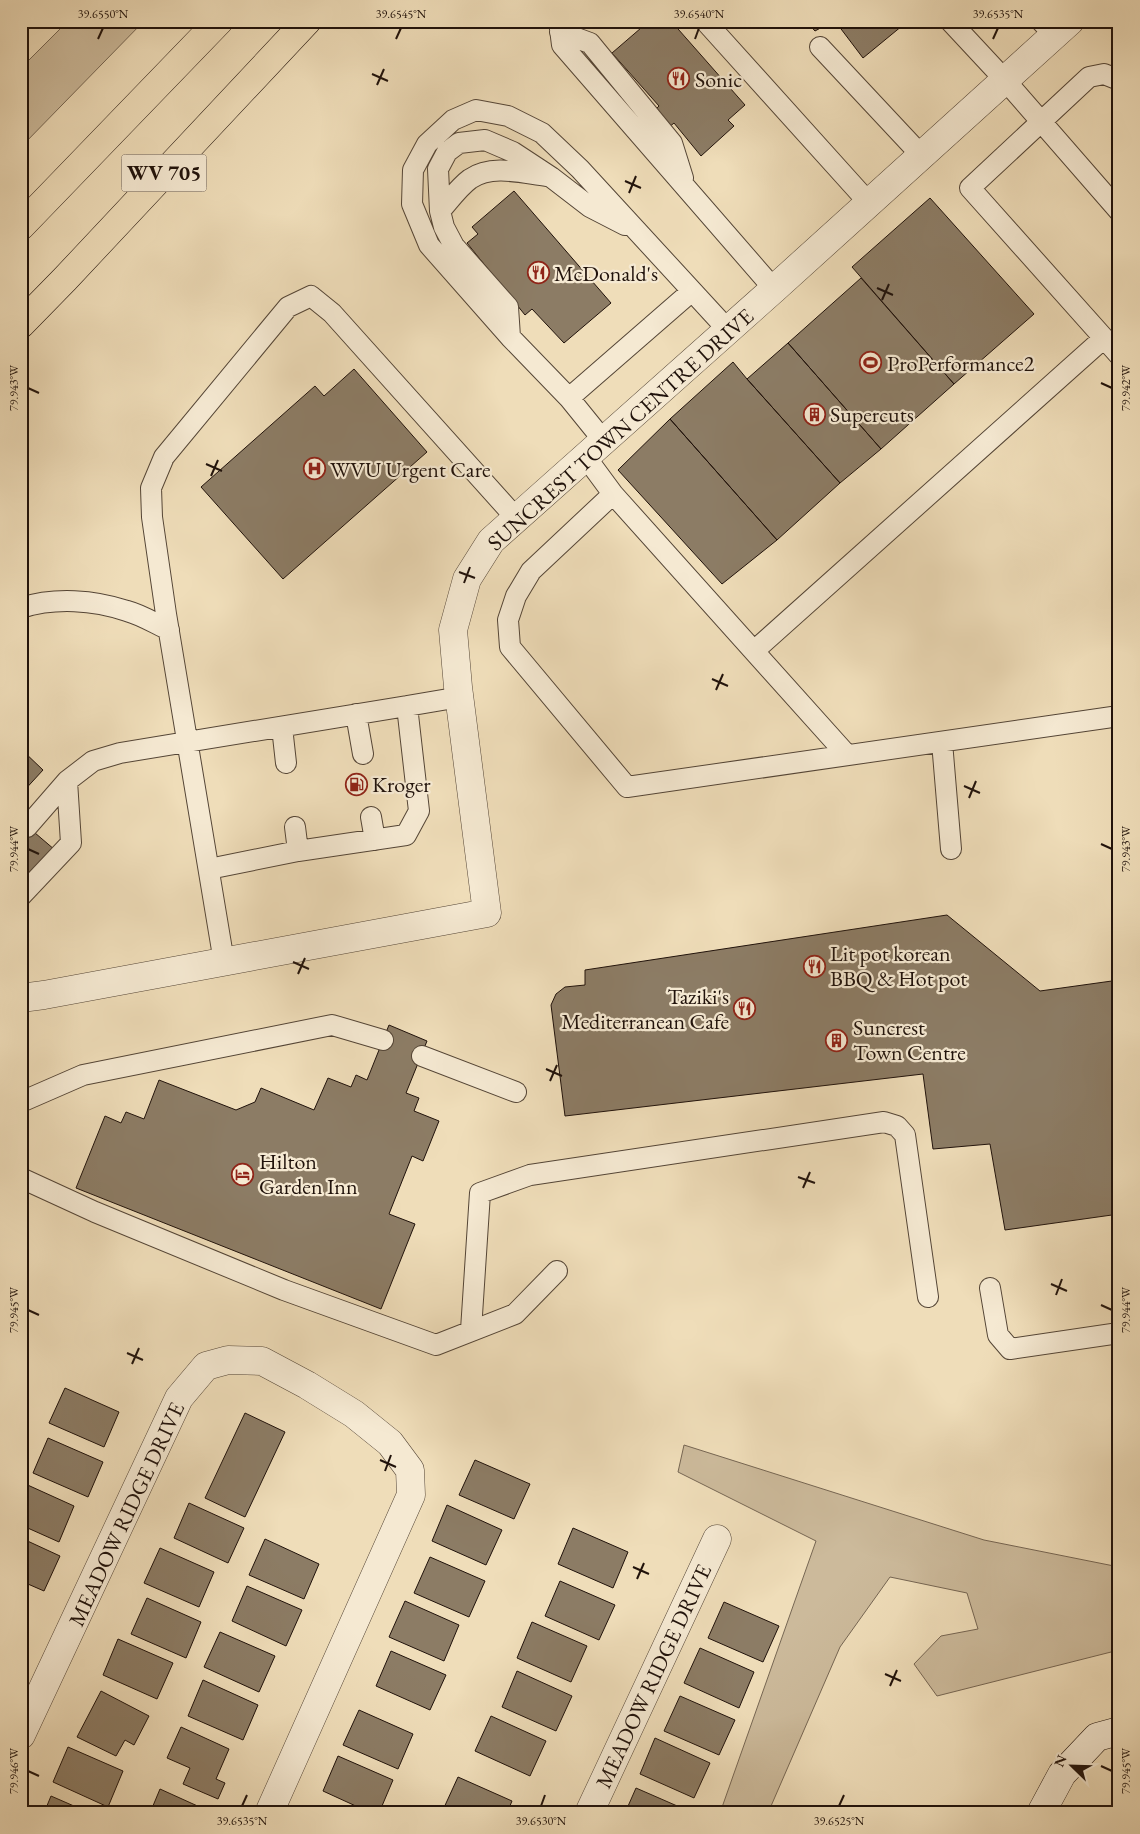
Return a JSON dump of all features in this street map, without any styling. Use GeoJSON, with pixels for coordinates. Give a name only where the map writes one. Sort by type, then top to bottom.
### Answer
{"type":"FeatureCollection","features":[{"type":"Feature","properties":{"kind":"main road","name":"WV 705"},"geometry":{"type":"LineString","coordinates":[[21,226],[219,21]]}},
{"type":"Feature","properties":{"kind":"main road","name":"WV 705"},"geometry":{"type":"LineString","coordinates":[[21,324],[306,21]]}},
{"type":"Feature","properties":{"kind":"street","name":"SUNCREST TOWN CENTRE DRIVE"},"geometry":{"type":"LineString","coordinates":[[21,998],[487,913],[453,630],[466,579],[491,541],[869,203],[1004,79],[1055,26]]}},
{"type":"Feature","properties":{"kind":"street","name":"MEADOW RIDGE DRIVE"},"geometry":{"type":"LineString","coordinates":[[21,1735],[179,1398],[206,1366],[228,1360],[262,1362],[307,1385],[354,1414],[390,1443],[410,1470],[411,1487],[411,1495],[269,1813]]}},
{"type":"Feature","properties":{"kind":"street","name":"MEADOW RIDGE DRIVE"},"geometry":{"type":"LineString","coordinates":[[589,1813],[717,1540]]}},
{"type":"Feature","properties":{"kind":"street"},"geometry":{"type":"LineString","coordinates":[[1041,1813],[1062,1774],[1097,1737],[1119,1731]]}},
{"type":"Feature","properties":{"kind":"lane"},"geometry":{"type":"LineString","coordinates":[[705,21],[869,203]]}},
{"type":"Feature","properties":{"kind":"lane"},"geometry":{"type":"LineString","coordinates":[[950,21],[1004,79],[1119,211]]}},
{"type":"Feature","properties":{"kind":"lane"},"geometry":{"type":"LineString","coordinates":[[559,27],[562,45],[774,289]]}},
{"type":"Feature","properties":{"kind":"lane"},"geometry":{"type":"LineString","coordinates":[[820,47],[921,155]]}},
{"type":"Feature","properties":{"kind":"lane"},"geometry":{"type":"LineString","coordinates":[[1119,80],[1104,74],[1089,77],[970,188],[1119,355]]}},
{"type":"Feature","properties":{"kind":"lane"},"geometry":{"type":"LineString","coordinates":[[728,330],[580,169],[542,133],[508,116],[476,110],[453,120],[427,144],[413,170],[412,204],[429,245],[510,337],[569,398],[594,448],[613,494],[847,755]]}},
{"type":"Feature","properties":{"kind":"lane"},"geometry":{"type":"LineString","coordinates":[[510,337],[508,307],[454,246],[444,227],[440,211],[438,169],[447,152],[459,143],[485,140],[514,152],[590,207],[638,232]]}},
{"type":"Feature","properties":{"kind":"lane"},"geometry":{"type":"LineString","coordinates":[[440,211],[468,180],[479,174],[496,170],[551,177]]}},
{"type":"Feature","properties":{"kind":"lane"},"geometry":{"type":"LineString","coordinates":[[569,398],[692,291]]}},
{"type":"Feature","properties":{"kind":"lane"},"geometry":{"type":"LineString","coordinates":[[224,962],[152,517],[151,488],[164,457],[288,307],[310,296],[332,313],[516,518]]}},
{"type":"Feature","properties":{"kind":"lane"},"geometry":{"type":"LineString","coordinates":[[754,651],[1104,338]]}},
{"type":"Feature","properties":{"kind":"lane"},"geometry":{"type":"LineString","coordinates":[[613,494],[532,571],[516,596],[508,620],[510,647],[627,787],[1119,716]]}},
{"type":"Feature","properties":{"kind":"lane"},"geometry":{"type":"LineString","coordinates":[[21,608],[37,603],[83,601],[128,611],[170,630]]}},
{"type":"Feature","properties":{"kind":"lane"},"geometry":{"type":"LineString","coordinates":[[27,827],[67,781],[93,761],[120,753],[460,697]]}},
{"type":"Feature","properties":{"kind":"lane"},"geometry":{"type":"LineString","coordinates":[[209,869],[298,851],[406,835],[419,811],[407,706]]}},
{"type":"Feature","properties":{"kind":"lane"},"geometry":{"type":"LineString","coordinates":[[356,714],[363,754]]}},
{"type":"Feature","properties":{"kind":"lane"},"geometry":{"type":"LineString","coordinates":[[282,727],[286,763]]}},
{"type":"Feature","properties":{"kind":"lane"},"geometry":{"type":"LineString","coordinates":[[942,742],[951,849]]}},
{"type":"Feature","properties":{"kind":"lane"},"geometry":{"type":"LineString","coordinates":[[21,896],[70,843],[67,781]]}},
{"type":"Feature","properties":{"kind":"lane"},"geometry":{"type":"LineString","coordinates":[[372,817],[375,840]]}},
{"type":"Feature","properties":{"kind":"lane"},"geometry":{"type":"LineString","coordinates":[[295,827],[298,851]]}},
{"type":"Feature","properties":{"kind":"lane"},"geometry":{"type":"LineString","coordinates":[[21,1102],[83,1075],[332,1025],[383,1040]]}},
{"type":"Feature","properties":{"kind":"lane"},"geometry":{"type":"LineString","coordinates":[[422,1056],[516,1092]]}},
{"type":"Feature","properties":{"kind":"lane"},"geometry":{"type":"LineString","coordinates":[[471,1330],[480,1193],[530,1175],[884,1122],[897,1126],[905,1135],[928,1297]]}},
{"type":"Feature","properties":{"kind":"lane"},"geometry":{"type":"LineString","coordinates":[[21,1178],[95,1212],[284,1290],[436,1345],[515,1314],[557,1271]]}},
{"type":"Feature","properties":{"kind":"lane"},"geometry":{"type":"LineString","coordinates":[[990,1288],[998,1335],[1010,1349],[1119,1333]]}},
{"type":"Feature","properties":{"kind":"shaded area"},"geometry":{"type":"Polygon","coordinates":[[[68,21],[144,21],[21,147],[21,68],[68,21]]]}},
{"type":"Feature","properties":{"kind":"shaded area"},"geometry":{"type":"Polygon","coordinates":[[[684,1445],[984,1540],[1119,1567],[1119,1650],[937,1696],[914,1664],[941,1636],[978,1629],[967,1593],[890,1577],[840,1647],[768,1813],[720,1813],[816,1541],[678,1472],[684,1445]]]}},
{"type":"Feature","properties":{"kind":"building","name":"Sonic"},"geometry":{"type":"Polygon","coordinates":[[[636,21],[671,21],[745,105],[728,120],[734,126],[701,156],[674,123],[668,128],[653,112],[659,106],[612,53],[641,28],[636,21]]]}},
{"type":"Feature","properties":{"kind":"building"},"geometry":{"type":"Polygon","coordinates":[[[806,21],[833,21],[815,31],[806,21]]]}},
{"type":"Feature","properties":{"kind":"building"},"geometry":{"type":"Polygon","coordinates":[[[835,21],[908,21],[863,58],[835,21]]]}},
{"type":"Feature","properties":{"kind":"building","name":"McDonald's"},"geometry":{"type":"Polygon","coordinates":[[[514,191],[611,303],[564,343],[532,309],[525,315],[467,243],[478,234],[472,227],[514,191]]]}},
{"type":"Feature","properties":{"kind":"building"},"geometry":{"type":"Polygon","coordinates":[[[930,198],[1034,314],[954,384],[852,267],[930,198]]]}},
{"type":"Feature","properties":{"kind":"building","name":"ProPerformance2"},"geometry":{"type":"Polygon","coordinates":[[[861,278],[954,384],[881,449],[788,343],[861,278]]]}},
{"type":"Feature","properties":{"kind":"building","name":"Supercuts"},"geometry":{"type":"Polygon","coordinates":[[[788,343],[881,449],[840,483],[747,379],[788,343]]]}},
{"type":"Feature","properties":{"kind":"building"},"geometry":{"type":"Polygon","coordinates":[[[733,362],[840,483],[777,540],[670,419],[733,362]]]}},
{"type":"Feature","properties":{"kind":"building","name":"WVU Urgent Care"},"geometry":{"type":"Polygon","coordinates":[[[354,369],[427,452],[283,579],[201,487],[315,386],[324,396],[354,369]]]}},
{"type":"Feature","properties":{"kind":"building"},"geometry":{"type":"Polygon","coordinates":[[[670,419],[777,540],[722,584],[618,470],[670,419]]]}},
{"type":"Feature","properties":{"kind":"building"},"geometry":{"type":"Polygon","coordinates":[[[21,749],[43,770],[21,794],[21,749]]]}},
{"type":"Feature","properties":{"kind":"building"},"geometry":{"type":"Polygon","coordinates":[[[21,821],[55,850],[21,887],[21,821]]]}},
{"type":"Feature","properties":{"kind":"building","name":"Suncrest Town Centre"},"geometry":{"type":"Polygon","coordinates":[[[947,915],[1040,991],[1119,980],[1119,1214],[1005,1230],[990,1144],[933,1149],[923,1074],[565,1116],[551,1005],[556,994],[565,987],[585,985],[585,970],[947,915]]]}},
{"type":"Feature","properties":{"kind":"building","name":"Hilton Garden Inn"},"geometry":{"type":"Polygon","coordinates":[[[389,1025],[427,1041],[406,1093],[419,1098],[414,1111],[439,1121],[423,1161],[412,1156],[389,1214],[415,1224],[381,1309],[76,1188],[105,1116],[121,1123],[126,1112],[144,1119],[159,1080],[236,1110],[255,1102],[261,1088],[314,1110],[328,1078],[351,1087],[356,1075],[367,1080],[389,1025]]]}},
{"type":"Feature","properties":{"kind":"building"},"geometry":{"type":"Polygon","coordinates":[[[65,1388],[119,1412],[104,1447],[49,1423],[65,1388]]]}},
{"type":"Feature","properties":{"kind":"building"},"geometry":{"type":"Polygon","coordinates":[[[245,1413],[285,1432],[245,1517],[205,1498],[245,1413]]]}},
{"type":"Feature","properties":{"kind":"building"},"geometry":{"type":"Polygon","coordinates":[[[48,1438],[103,1462],[88,1497],[33,1473],[48,1438]]]}},
{"type":"Feature","properties":{"kind":"building"},"geometry":{"type":"Polygon","coordinates":[[[475,1460],[530,1484],[514,1519],[459,1495],[475,1460]]]}},
{"type":"Feature","properties":{"kind":"building"},"geometry":{"type":"Polygon","coordinates":[[[21,1482],[74,1506],[59,1542],[21,1525],[21,1482]]]}},
{"type":"Feature","properties":{"kind":"building"},"geometry":{"type":"Polygon","coordinates":[[[189,1503],[244,1528],[228,1563],[174,1538],[189,1503]]]}},
{"type":"Feature","properties":{"kind":"building"},"geometry":{"type":"Polygon","coordinates":[[[447,1505],[502,1530],[486,1565],[432,1541],[447,1505]]]}},
{"type":"Feature","properties":{"kind":"building"},"geometry":{"type":"Polygon","coordinates":[[[573,1528],[628,1552],[613,1588],[558,1564],[573,1528]]]}},
{"type":"Feature","properties":{"kind":"building"},"geometry":{"type":"Polygon","coordinates":[[[21,1538],[60,1556],[44,1591],[21,1581],[21,1538]]]}},
{"type":"Feature","properties":{"kind":"building"},"geometry":{"type":"Polygon","coordinates":[[[265,1539],[319,1564],[304,1599],[249,1575],[265,1539]]]}},
{"type":"Feature","properties":{"kind":"building"},"geometry":{"type":"Polygon","coordinates":[[[160,1548],[214,1572],[199,1607],[144,1583],[160,1548]]]}},
{"type":"Feature","properties":{"kind":"building"},"geometry":{"type":"Polygon","coordinates":[[[430,1557],[485,1581],[469,1617],[414,1593],[430,1557]]]}},
{"type":"Feature","properties":{"kind":"building"},"geometry":{"type":"Polygon","coordinates":[[[560,1581],[615,1605],[599,1640],[545,1616],[560,1581]]]}},
{"type":"Feature","properties":{"kind":"building"},"geometry":{"type":"Polygon","coordinates":[[[247,1586],[302,1610],[286,1646],[232,1621],[247,1586]]]}},
{"type":"Feature","properties":{"kind":"building"},"geometry":{"type":"Polygon","coordinates":[[[147,1598],[201,1622],[186,1658],[131,1634],[147,1598]]]}},
{"type":"Feature","properties":{"kind":"building"},"geometry":{"type":"Polygon","coordinates":[[[405,1601],[459,1625],[444,1661],[389,1637],[405,1601]]]}},
{"type":"Feature","properties":{"kind":"building"},"geometry":{"type":"Polygon","coordinates":[[[724,1602],[779,1626],[763,1662],[708,1638],[724,1602]]]}},
{"type":"Feature","properties":{"kind":"building"},"geometry":{"type":"Polygon","coordinates":[[[532,1622],[587,1646],[571,1682],[517,1658],[532,1622]]]}},
{"type":"Feature","properties":{"kind":"building"},"geometry":{"type":"Polygon","coordinates":[[[220,1632],[275,1656],[259,1692],[204,1667],[220,1632]]]}},
{"type":"Feature","properties":{"kind":"building"},"geometry":{"type":"Polygon","coordinates":[[[118,1639],[173,1663],[157,1699],[103,1675],[118,1639]]]}},
{"type":"Feature","properties":{"kind":"building"},"geometry":{"type":"Polygon","coordinates":[[[700,1648],[754,1672],[739,1708],[684,1683],[700,1648]]]}},
{"type":"Feature","properties":{"kind":"building"},"geometry":{"type":"Polygon","coordinates":[[[391,1651],[446,1675],[430,1710],[376,1686],[391,1651]]]}},
{"type":"Feature","properties":{"kind":"building"},"geometry":{"type":"Polygon","coordinates":[[[517,1671],[572,1696],[556,1731],[502,1707],[517,1671]]]}},
{"type":"Feature","properties":{"kind":"building"},"geometry":{"type":"Polygon","coordinates":[[[203,1680],[258,1705],[243,1740],[188,1716],[203,1680]]]}},
{"type":"Feature","properties":{"kind":"building"},"geometry":{"type":"Polygon","coordinates":[[[101,1691],[149,1716],[134,1745],[125,1740],[116,1756],[77,1737],[101,1691]]]}},
{"type":"Feature","properties":{"kind":"building"},"geometry":{"type":"Polygon","coordinates":[[[680,1696],[735,1720],[719,1755],[664,1731],[680,1696]]]}},
{"type":"Feature","properties":{"kind":"building"},"geometry":{"type":"Polygon","coordinates":[[[359,1710],[413,1734],[398,1769],[343,1745],[359,1710]]]}},
{"type":"Feature","properties":{"kind":"building"},"geometry":{"type":"Polygon","coordinates":[[[491,1716],[546,1741],[530,1776],[475,1751],[491,1716]]]}},
{"type":"Feature","properties":{"kind":"building"},"geometry":{"type":"Polygon","coordinates":[[[181,1727],[229,1749],[216,1779],[225,1783],[218,1799],[183,1784],[190,1768],[167,1758],[181,1727]]]}},
{"type":"Feature","properties":{"kind":"building"},"geometry":{"type":"Polygon","coordinates":[[[655,1738],[710,1763],[694,1798],[640,1774],[655,1738]]]}},
{"type":"Feature","properties":{"kind":"building"},"geometry":{"type":"Polygon","coordinates":[[[68,1747],[123,1771],[108,1807],[53,1782],[68,1747]]]}},
{"type":"Feature","properties":{"kind":"building"},"geometry":{"type":"Polygon","coordinates":[[[338,1756],[393,1780],[379,1813],[371,1813],[323,1791],[338,1756]]]}},
{"type":"Feature","properties":{"kind":"building"},"geometry":{"type":"Polygon","coordinates":[[[458,1777],[512,1801],[507,1813],[442,1812],[458,1777]]]}},
{"type":"Feature","properties":{"kind":"building"},"geometry":{"type":"Polygon","coordinates":[[[636,1788],[691,1812],[691,1813],[625,1813],[636,1788]]]}},
{"type":"Feature","properties":{"kind":"building"},"geometry":{"type":"Polygon","coordinates":[[[160,1789],[213,1813],[150,1813],[160,1789]]]}},
{"type":"Feature","properties":{"kind":"building"},"geometry":{"type":"Polygon","coordinates":[[[51,1796],[90,1813],[44,1813],[51,1796]]]}},
{"type":"Feature","properties":{"kind":"building"},"geometry":{"type":"Polygon","coordinates":[[[324,1806],[338,1813],[321,1813],[324,1806]]]}},
{"type":"Feature","properties":{"kind":"place","name":"Sonic"},"geometry":{"type":"Point","coordinates":[679,79]}},
{"type":"Feature","properties":{"kind":"place","name":"McDonald's"},"geometry":{"type":"Point","coordinates":[538,273]}},
{"type":"Feature","properties":{"kind":"place","name":"ProPerformance2"},"geometry":{"type":"Point","coordinates":[871,363]}},
{"type":"Feature","properties":{"kind":"place","name":"Supercuts"},"geometry":{"type":"Point","coordinates":[814,414]}},
{"type":"Feature","properties":{"kind":"place","name":"WVU Urgent Care"},"geometry":{"type":"Point","coordinates":[314,469]}},
{"type":"Feature","properties":{"kind":"place","name":"Kroger"},"geometry":{"type":"Point","coordinates":[356,784]}},
{"type":"Feature","properties":{"kind":"place","name":"Lit pot korean BBQ & Hot pot"},"geometry":{"type":"Point","coordinates":[814,966]}},
{"type":"Feature","properties":{"kind":"place","name":"Taziki's Mediterranean Cafe"},"geometry":{"type":"Point","coordinates":[745,1009]}},
{"type":"Feature","properties":{"kind":"place","name":"Suncrest Town Centre"},"geometry":{"type":"Point","coordinates":[837,1040]}},
{"type":"Feature","properties":{"kind":"place","name":"Hilton Garden Inn"},"geometry":{"type":"Point","coordinates":[243,1174]}}]}
